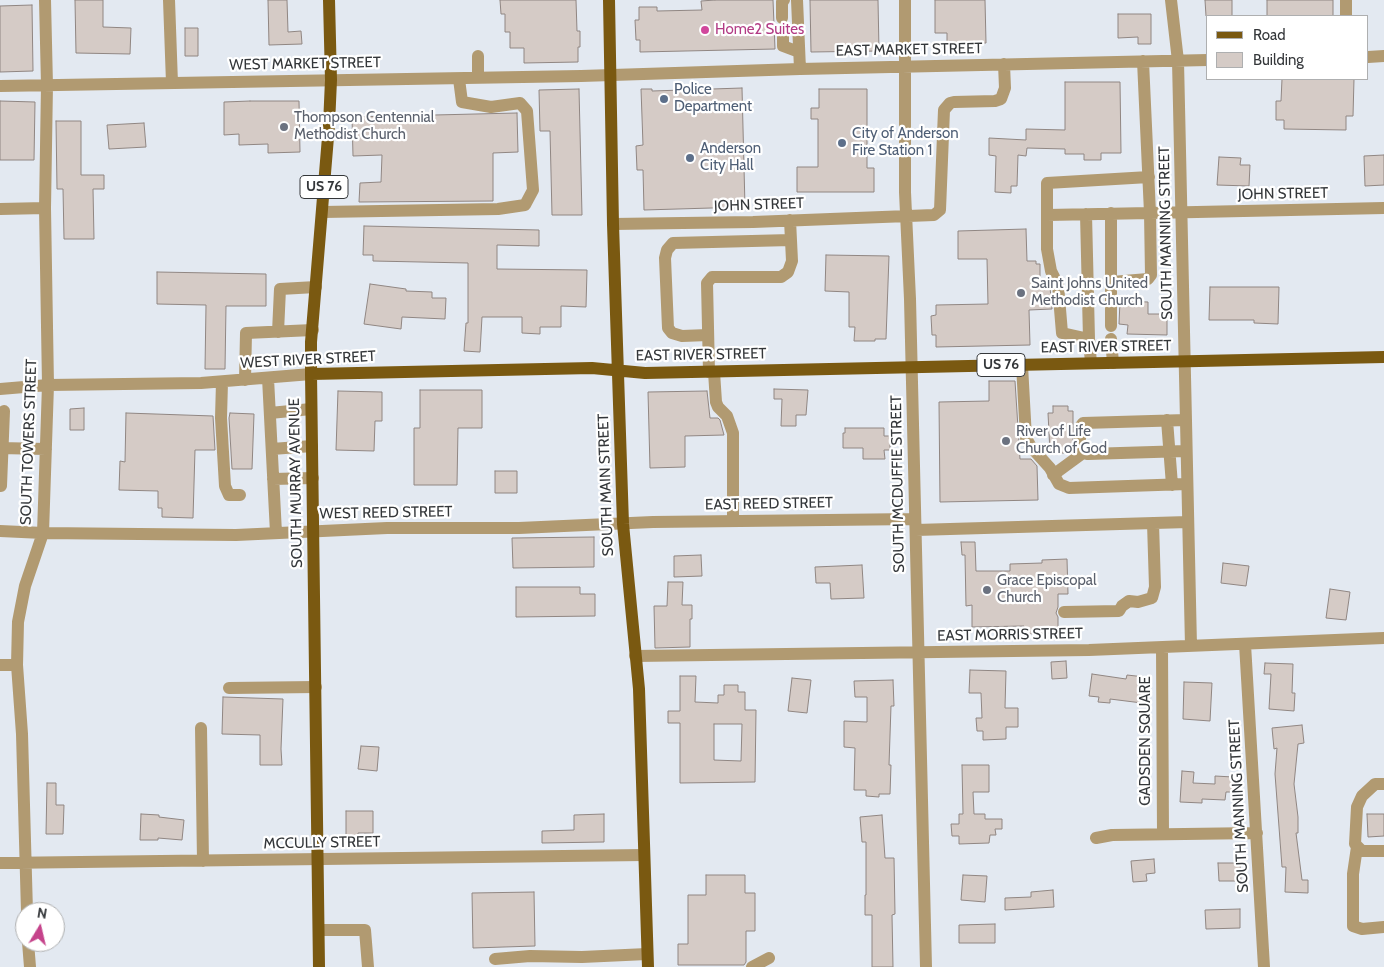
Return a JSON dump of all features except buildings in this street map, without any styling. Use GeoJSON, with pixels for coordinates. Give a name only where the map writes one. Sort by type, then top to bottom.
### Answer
{"type":"FeatureCollection","features":[{"type":"Feature","properties":{"kind":"main road","name":"SOUTH MURRAY AVENUE"},"geometry":{"type":"LineString","coordinates":[[319,967],[314,530],[310,374],[331,80],[329,0]]}},
{"type":"Feature","properties":{"kind":"main road","name":"SOUTH MAIN STREET"},"geometry":{"type":"LineString","coordinates":[[609,0],[613,224],[623,524],[639,689],[648,967]]}},
{"type":"Feature","properties":{"kind":"main road","name":"EAST RIVER STREET"},"geometry":{"type":"LineString","coordinates":[[618,372],[712,372],[1384,357]]}},
{"type":"Feature","properties":{"kind":"main road","name":"WEST RIVER STREET"},"geometry":{"type":"LineString","coordinates":[[310,374],[592,368],[618,372]]}},
{"type":"Feature","properties":{"kind":"street","name":"SOUTH TOWERS STREET"},"geometry":{"type":"LineString","coordinates":[[27,902],[22,734],[17,665],[18,622],[25,586],[43,533],[48,385],[45,208],[47,85],[45,0]]}},
{"type":"Feature","properties":{"kind":"street"},"geometry":{"type":"LineString","coordinates":[[169,0],[172,83]]}},
{"type":"Feature","properties":{"kind":"street"},"geometry":{"type":"LineString","coordinates":[[782,18],[782,2],[784,0]]}},
{"type":"Feature","properties":{"kind":"street"},"geometry":{"type":"LineString","coordinates":[[798,0],[804,34],[799,52],[800,69]]}},
{"type":"Feature","properties":{"kind":"street","name":"SOUTH MCDUFFIE STREET"},"geometry":{"type":"LineString","coordinates":[[905,0],[905,192],[912,368],[926,967]]}},
{"type":"Feature","properties":{"kind":"street","name":"SOUTH MANNING STREET"},"geometry":{"type":"LineString","coordinates":[[1171,0],[1178,61],[1191,646]]}},
{"type":"Feature","properties":{"kind":"street"},"geometry":{"type":"LineString","coordinates":[[1346,0],[1346,15]]}},
{"type":"Feature","properties":{"kind":"street"},"geometry":{"type":"LineString","coordinates":[[783,34],[783,46],[799,52]]}},
{"type":"Feature","properties":{"kind":"street"},"geometry":{"type":"LineString","coordinates":[[478,56],[478,78]]}},
{"type":"Feature","properties":{"kind":"street"},"geometry":{"type":"LineString","coordinates":[[1369,57],[1384,56]]}},
{"type":"Feature","properties":{"kind":"street","name":"EAST MARKET STREET"},"geometry":{"type":"LineString","coordinates":[[610,75],[906,66],[1206,60]]}},
{"type":"Feature","properties":{"kind":"street"},"geometry":{"type":"LineString","coordinates":[[1112,282],[1148,279],[1152,275],[1149,177],[1142,61]]}},
{"type":"Feature","properties":{"kind":"street","name":"JOHN STREET"},"geometry":{"type":"LineString","coordinates":[[613,224],[934,215],[940,210],[943,115],[946,106],[954,102],[995,101],[1000,99],[1004,88],[1004,64]]}},
{"type":"Feature","properties":{"kind":"street","name":"WEST MARKET STREET"},"geometry":{"type":"LineString","coordinates":[[0,86],[610,75]]}},
{"type":"Feature","properties":{"kind":"street"},"geometry":{"type":"LineString","coordinates":[[323,212],[498,209],[525,205],[533,190],[527,111],[520,103],[491,107],[462,102],[459,78]]}},
{"type":"Feature","properties":{"kind":"street"},"geometry":{"type":"LineString","coordinates":[[1089,339],[1062,333],[1058,285],[1051,271],[1047,249],[1047,183],[1149,177]]}},
{"type":"Feature","properties":{"kind":"street"},"geometry":{"type":"LineString","coordinates":[[0,209],[45,208]]}},
{"type":"Feature","properties":{"kind":"street","name":"JOHN STREET"},"geometry":{"type":"LineString","coordinates":[[1047,215],[1384,208]]}},
{"type":"Feature","properties":{"kind":"street"},"geometry":{"type":"LineString","coordinates":[[1111,213],[1111,333],[1113,363]]}},
{"type":"Feature","properties":{"kind":"street"},"geometry":{"type":"LineString","coordinates":[[1086,214],[1091,363]]}},
{"type":"Feature","properties":{"kind":"street"},"geometry":{"type":"LineString","coordinates":[[734,521],[733,432],[728,416],[718,407],[716,402],[708,335],[707,283],[712,277],[781,277],[788,272],[792,261],[790,220]]}},
{"type":"Feature","properties":{"kind":"street"},"geometry":{"type":"LineString","coordinates":[[708,335],[682,336],[672,334],[668,328],[665,258],[667,250],[673,243],[791,240]]}},
{"type":"Feature","properties":{"kind":"street"},"geometry":{"type":"LineString","coordinates":[[278,332],[280,288],[316,287]]}},
{"type":"Feature","properties":{"kind":"street"},"geometry":{"type":"LineString","coordinates":[[245,380],[246,333],[312,330]]}},
{"type":"Feature","properties":{"kind":"street"},"geometry":{"type":"LineString","coordinates":[[1022,365],[1026,438],[1031,447],[1050,468],[1059,484],[1069,488],[1187,484]]}},
{"type":"Feature","properties":{"kind":"street","name":"WEST RIVER STREET"},"geometry":{"type":"LineString","coordinates":[[0,389],[48,385],[201,384],[310,374]]}},
{"type":"Feature","properties":{"kind":"street"},"geometry":{"type":"LineString","coordinates":[[268,378],[276,533]]}},
{"type":"Feature","properties":{"kind":"street"},"geometry":{"type":"LineString","coordinates":[[222,382],[221,418],[224,486],[229,495],[240,495]]}},
{"type":"Feature","properties":{"kind":"street"},"geometry":{"type":"LineString","coordinates":[[270,413],[311,409]]}},
{"type":"Feature","properties":{"kind":"street"},"geometry":{"type":"LineString","coordinates":[[0,486],[4,411]]}},
{"type":"Feature","properties":{"kind":"street"},"geometry":{"type":"LineString","coordinates":[[1167,420],[1172,484]]}},
{"type":"Feature","properties":{"kind":"street"},"geometry":{"type":"LineString","coordinates":[[1083,453],[1080,448],[1080,427],[1083,423],[1186,420]]}},
{"type":"Feature","properties":{"kind":"street"},"geometry":{"type":"LineString","coordinates":[[272,449],[312,446]]}},
{"type":"Feature","properties":{"kind":"street"},"geometry":{"type":"LineString","coordinates":[[1,448],[46,449]]}},
{"type":"Feature","properties":{"kind":"street"},"geometry":{"type":"LineString","coordinates":[[1053,475],[1083,453],[1186,451]]}},
{"type":"Feature","properties":{"kind":"street"},"geometry":{"type":"LineString","coordinates":[[273,479],[313,478]]}},
{"type":"Feature","properties":{"kind":"street","name":"EAST REED STREET"},"geometry":{"type":"LineString","coordinates":[[623,524],[734,521],[916,524],[1153,524],[1188,522]]}},
{"type":"Feature","properties":{"kind":"street","name":"WEST REED STREET"},"geometry":{"type":"LineString","coordinates":[[0,530],[43,533],[236,535],[314,530],[518,528],[623,524]]}},
{"type":"Feature","properties":{"kind":"street"},"geometry":{"type":"LineString","coordinates":[[1064,612],[1118,611],[1129,601],[1138,602],[1152,598],[1155,587],[1153,524]]}},
{"type":"Feature","properties":{"kind":"street","name":"EAST MORRIS STREET"},"geometry":{"type":"LineString","coordinates":[[635,656],[1089,650],[1384,638]]}},
{"type":"Feature","properties":{"kind":"street","name":"SOUTH MANNING STREET"},"geometry":{"type":"LineString","coordinates":[[1246,644],[1264,967]]}},
{"type":"Feature","properties":{"kind":"street","name":"GADSDEN SQUARE"},"geometry":{"type":"LineString","coordinates":[[1162,648],[1163,834]]}},
{"type":"Feature","properties":{"kind":"street"},"geometry":{"type":"LineString","coordinates":[[0,665],[17,665]]}},
{"type":"Feature","properties":{"kind":"street"},"geometry":{"type":"LineString","coordinates":[[229,688],[316,686]]}},
{"type":"Feature","properties":{"kind":"street"},"geometry":{"type":"LineString","coordinates":[[200,728],[203,861]]}},
{"type":"Feature","properties":{"kind":"street"},"geometry":{"type":"LineString","coordinates":[[1384,784],[1375,784],[1362,796],[1358,807],[1357,847],[1353,874],[1353,926],[1362,930],[1384,927]]}},
{"type":"Feature","properties":{"kind":"street"},"geometry":{"type":"LineString","coordinates":[[1096,838],[1112,835],[1256,833]]}},
{"type":"Feature","properties":{"kind":"street"},"geometry":{"type":"LineString","coordinates":[[1357,847],[1362,850],[1384,850]]}},
{"type":"Feature","properties":{"kind":"street","name":"MCCULLY STREET"},"geometry":{"type":"LineString","coordinates":[[0,863],[644,854]]}},
{"type":"Feature","properties":{"kind":"street"},"geometry":{"type":"LineString","coordinates":[[319,930],[365,930],[368,967]]}},
{"type":"Feature","properties":{"kind":"street"},"geometry":{"type":"LineString","coordinates":[[29,952],[30,967]]}},
{"type":"Feature","properties":{"kind":"street"},"geometry":{"type":"LineString","coordinates":[[495,959],[530,956],[582,957],[647,954]]}},
{"type":"Feature","properties":{"kind":"street"},"geometry":{"type":"LineString","coordinates":[[752,967],[770,958]]}},
{"type":"Feature","properties":{"kind":"place","name":"Home2 Suites"},"geometry":{"type":"Point","coordinates":[705,30]}},
{"type":"Feature","properties":{"kind":"place","name":"Police Department"},"geometry":{"type":"Point","coordinates":[664,99]}},
{"type":"Feature","properties":{"kind":"place","name":"Thompson Centennial Methodist Church"},"geometry":{"type":"Point","coordinates":[284,127]}},
{"type":"Feature","properties":{"kind":"place","name":"City of Anderson Fire Station 1"},"geometry":{"type":"Point","coordinates":[842,143]}},
{"type":"Feature","properties":{"kind":"place","name":"Anderson City Hall"},"geometry":{"type":"Point","coordinates":[690,158]}},
{"type":"Feature","properties":{"kind":"place","name":"Saint Johns United Methodist Church"},"geometry":{"type":"Point","coordinates":[1021,293]}},
{"type":"Feature","properties":{"kind":"place","name":"River of Life Church of God"},"geometry":{"type":"Point","coordinates":[1006,441]}},
{"type":"Feature","properties":{"kind":"place","name":"Grace Episcopal Church"},"geometry":{"type":"Point","coordinates":[987,590]}}]}
